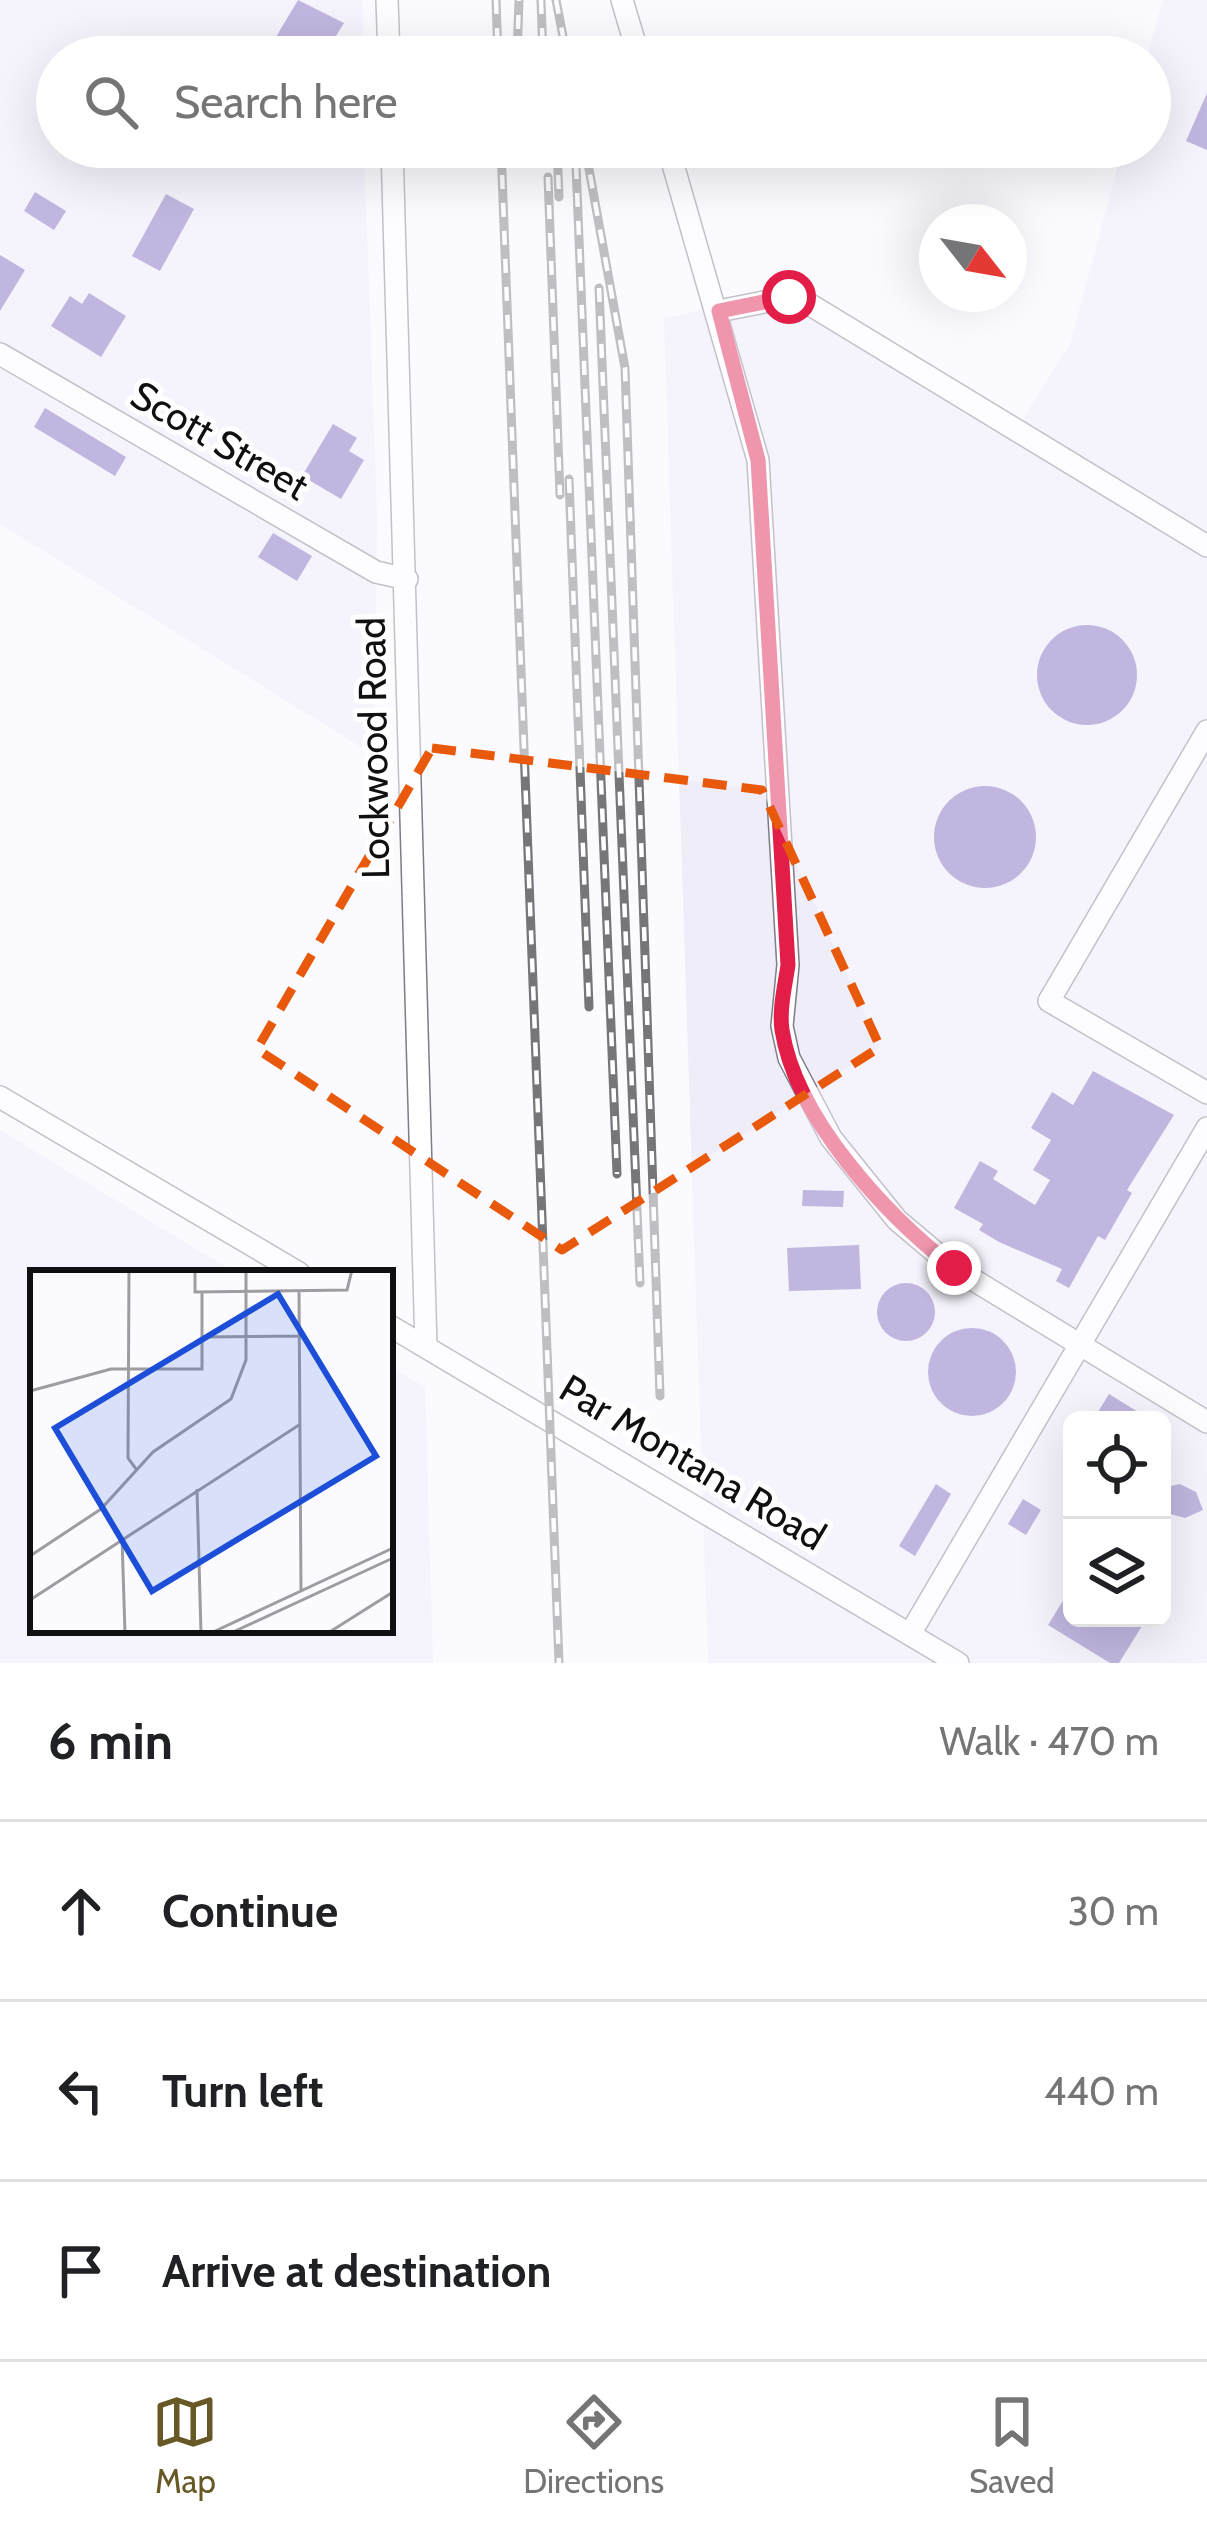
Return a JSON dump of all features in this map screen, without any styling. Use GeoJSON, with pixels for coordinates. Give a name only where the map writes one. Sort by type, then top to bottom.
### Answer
{"type":"FeatureCollection","features":[{"type":"Feature","properties":{"kind":"street"},"geometry":{"type":"LineString","coordinates":[[622,0],[633,36]]}},
{"type":"Feature","properties":{"kind":"street"},"geometry":{"type":"LineString","coordinates":[[381,3],[386,36]]}},
{"type":"Feature","properties":{"kind":"street","name":"Lockwood Road"},"geometry":{"type":"LineString","coordinates":[[393,168],[426,1347]]}},
{"type":"Feature","properties":{"kind":"street"},"geometry":{"type":"LineString","coordinates":[[675,168],[758,460],[788,965],[782,1026],[789,1058],[831,1138],[898,1220],[954,1268],[1207,1423]]}},
{"type":"Feature","properties":{"kind":"street"},"geometry":{"type":"LineString","coordinates":[[719,311],[789,297],[804,302],[1207,545]]}},
{"type":"Feature","properties":{"kind":"street","name":"Scott Street"},"geometry":{"type":"LineString","coordinates":[[0,354],[376,572],[407,579]]}},
{"type":"Feature","properties":{"kind":"street"},"geometry":{"type":"LineString","coordinates":[[1207,731],[1049,1001],[1207,1093]]}},
{"type":"Feature","properties":{"kind":"street"},"geometry":{"type":"LineString","coordinates":[[0,1097],[294,1270]]}},
{"type":"Feature","properties":{"kind":"street"},"geometry":{"type":"LineString","coordinates":[[910,1634],[1207,1128]]}},
{"type":"Feature","properties":{"kind":"street","name":"Par Montana Road"},"geometry":{"type":"LineString","coordinates":[[393,1328],[958,1663]]}},
{"type":"Feature","properties":{"kind":"highlighted area"},"geometry":{"type":"Polygon","coordinates":[[[432,748],[762,790],[880,1047],[562,1250],[257,1049],[432,748]]]}},
{"type":"Feature","properties":{"kind":"shaded area"},"geometry":{"type":"Polygon","coordinates":[[[0,0],[362,0],[363,36],[36,36],[36,168],[365,168],[377,516],[374,755],[0,524],[0,0]]]}},
{"type":"Feature","properties":{"kind":"shaded area"},"geometry":{"type":"Polygon","coordinates":[[[1163,0],[1207,0],[1207,1663],[708,1663],[664,319],[780,291],[1020,423],[1070,344],[1117,168],[1171,168],[1171,36],[1153,36],[1163,0]]]}},
{"type":"Feature","properties":{"kind":"shaded area"},"geometry":{"type":"Polygon","coordinates":[[[0,1130],[231,1270],[30,1270],[30,1633],[393,1633],[393,1368],[425,1387],[433,1663],[0,1663],[0,1130]]]}},
{"type":"Feature","properties":{"kind":"building"},"geometry":{"type":"Polygon","coordinates":[[[298,0],[344,23],[336,36],[277,36],[298,0]]]}},
{"type":"Feature","properties":{"kind":"building"},"geometry":{"type":"Polygon","coordinates":[[[1207,93],[1207,150],[1186,141],[1207,93]]]}},
{"type":"Feature","properties":{"kind":"building"},"geometry":{"type":"Polygon","coordinates":[[[35,192],[66,211],[54,230],[24,211],[35,192]]]}},
{"type":"Feature","properties":{"kind":"building"},"geometry":{"type":"Polygon","coordinates":[[[166,194],[194,209],[160,271],[132,256],[166,194]]]}},
{"type":"Feature","properties":{"kind":"building"},"geometry":{"type":"Polygon","coordinates":[[[0,255],[25,270],[0,311],[0,255]]]}},
{"type":"Feature","properties":{"kind":"building"},"geometry":{"type":"Polygon","coordinates":[[[89,293],[126,316],[101,357],[51,326],[70,296],[82,304],[89,293]]]}},
{"type":"Feature","properties":{"kind":"building"},"geometry":{"type":"Polygon","coordinates":[[[45,408],[126,457],[115,476],[34,427],[45,408]]]}},
{"type":"Feature","properties":{"kind":"building"},"geometry":{"type":"Polygon","coordinates":[[[333,424],[357,438],[349,451],[364,460],[341,499],[302,476],[333,424]]]}},
{"type":"Feature","properties":{"kind":"building"},"geometry":{"type":"Polygon","coordinates":[[[273,533],[312,556],[297,581],[258,557],[273,533]]]}},
{"type":"Feature","properties":{"kind":"building"},"geometry":{"type":"Polygon","coordinates":[[[1077,625],[1097,625],[1123,639],[1134,656],[1134,694],[1123,711],[1097,725],[1077,725],[1059,717],[1045,703],[1037,685],[1037,665],[1045,647],[1059,633],[1077,625]]]}},
{"type":"Feature","properties":{"kind":"building"},"geometry":{"type":"Polygon","coordinates":[[[985,786],[1005,789],[1028,808],[1036,837],[1033,857],[1014,880],[985,888],[965,885],[942,866],[934,837],[937,817],[956,794],[985,786]]]}},
{"type":"Feature","properties":{"kind":"building"},"geometry":{"type":"Polygon","coordinates":[[[1093,1071],[1174,1115],[1127,1190],[1132,1193],[1105,1240],[1098,1236],[1069,1288],[1056,1281],[1062,1269],[999,1242],[979,1230],[983,1224],[954,1208],[980,1161],[998,1171],[993,1179],[1035,1205],[1050,1180],[1033,1170],[1051,1140],[1031,1128],[1052,1092],[1073,1105],[1093,1071]]]}},
{"type":"Feature","properties":{"kind":"building"},"geometry":{"type":"Polygon","coordinates":[[[803,1190],[844,1191],[843,1207],[802,1206],[803,1190]]]}},
{"type":"Feature","properties":{"kind":"building"},"geometry":{"type":"Polygon","coordinates":[[[859,1245],[861,1289],[789,1291],[787,1248],[859,1245]]]}},
{"type":"Feature","properties":{"kind":"building"},"geometry":{"type":"Polygon","coordinates":[[[906,1283],[926,1292],[935,1312],[926,1332],[906,1341],[886,1332],[877,1312],[886,1292],[906,1283]]]}},
{"type":"Feature","properties":{"kind":"building"},"geometry":{"type":"Polygon","coordinates":[[[972,1328],[1003,1341],[1016,1372],[1003,1403],[972,1416],[941,1403],[928,1372],[941,1341],[972,1328]]]}},
{"type":"Feature","properties":{"kind":"building"},"geometry":{"type":"Polygon","coordinates":[[[1109,1394],[1136,1411],[1099,1411],[1109,1394]]]}},
{"type":"Feature","properties":{"kind":"building"},"geometry":{"type":"Polygon","coordinates":[[[936,1484],[951,1494],[915,1556],[899,1546],[936,1484]]]}},
{"type":"Feature","properties":{"kind":"building"},"geometry":{"type":"Polygon","coordinates":[[[1180,1484],[1196,1492],[1203,1510],[1185,1518],[1171,1514],[1171,1486],[1180,1484]]]}},
{"type":"Feature","properties":{"kind":"building"},"geometry":{"type":"Polygon","coordinates":[[[1023,1499],[1041,1510],[1026,1535],[1008,1524],[1023,1499]]]}},
{"type":"Feature","properties":{"kind":"building"},"geometry":{"type":"Polygon","coordinates":[[[1063,1601],[1063,1627],[1141,1627],[1119,1663],[1110,1663],[1048,1625],[1063,1601]]]}},
{"type":"Feature","properties":{"kind":"railway"},"geometry":{"type":"LineString","coordinates":[[496,0],[497,36]]}},
{"type":"Feature","properties":{"kind":"railway"},"geometry":{"type":"LineString","coordinates":[[518,36],[519,0]]}},
{"type":"Feature","properties":{"kind":"railway"},"geometry":{"type":"LineString","coordinates":[[541,0],[542,36]]}},
{"type":"Feature","properties":{"kind":"railway"},"geometry":{"type":"LineString","coordinates":[[556,0],[563,36]]}},
{"type":"Feature","properties":{"kind":"railway"},"geometry":{"type":"LineString","coordinates":[[502,168],[559,1663]]}},
{"type":"Feature","properties":{"kind":"railway"},"geometry":{"type":"LineString","coordinates":[[558,168],[559,197]]}},
{"type":"Feature","properties":{"kind":"railway"},"geometry":{"type":"LineString","coordinates":[[576,168],[617,1174]]}},
{"type":"Feature","properties":{"kind":"railway"},"geometry":{"type":"LineString","coordinates":[[589,168],[625,368],[660,1396]]}},
{"type":"Feature","properties":{"kind":"railway"},"geometry":{"type":"LineString","coordinates":[[548,177],[560,495]]}},
{"type":"Feature","properties":{"kind":"railway"},"geometry":{"type":"LineString","coordinates":[[599,288],[640,1283]]}},
{"type":"Feature","properties":{"kind":"railway"},"geometry":{"type":"LineString","coordinates":[[569,479],[589,1007]]}},
{"type":"Feature","properties":{"kind":"route"},"geometry":{"type":"LineString","coordinates":[[789,297],[719,311],[758,460],[788,965],[782,1026],[789,1058],[831,1138],[898,1220],[954,1268]]}}]}
